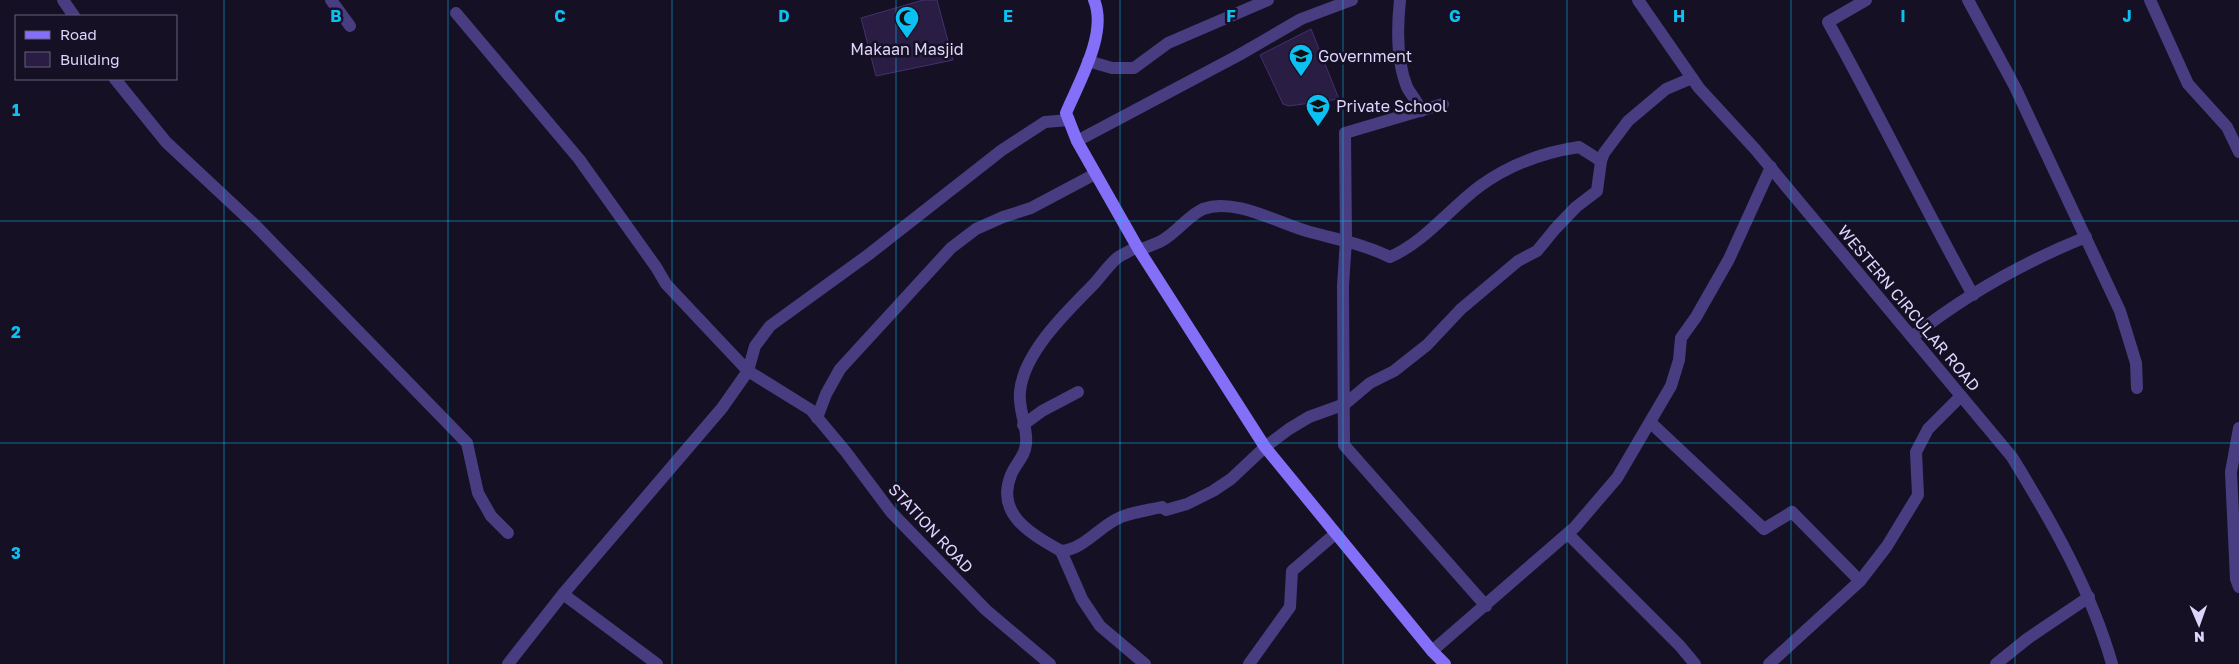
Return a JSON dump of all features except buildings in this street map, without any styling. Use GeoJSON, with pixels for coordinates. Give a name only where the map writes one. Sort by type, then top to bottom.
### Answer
{"type":"FeatureCollection","features":[{"type":"Feature","properties":{"kind":"main road"},"geometry":{"type":"LineString","coordinates":[[1094,0],[1098,10],[1094,46],[1066,113],[1077,141],[1138,249],[1265,446],[1335,534],[1432,651],[1445,664]]}},
{"type":"Feature","properties":{"kind":"street"},"geometry":{"type":"LineString","coordinates":[[63,0],[73,15]]}},
{"type":"Feature","properties":{"kind":"street"},"geometry":{"type":"LineString","coordinates":[[331,0],[350,26]]}},
{"type":"Feature","properties":{"kind":"street"},"geometry":{"type":"LineString","coordinates":[[1088,62],[1112,68],[1134,68],[1168,43],[1268,0]]}},
{"type":"Feature","properties":{"kind":"street"},"geometry":{"type":"LineString","coordinates":[[1077,141],[1239,55],[1301,19],[1352,0]]}},
{"type":"Feature","properties":{"kind":"street"},"geometry":{"type":"LineString","coordinates":[[1400,0],[1398,16],[1399,51],[1407,88],[1418,103],[1421,111]]}},
{"type":"Feature","properties":{"kind":"street","name":"WESTERN CIRCULAR ROAD"},"geometry":{"type":"LineString","coordinates":[[1638,0],[1692,78],[1771,167],[2012,457],[2041,504],[2088,597],[2112,664]]}},
{"type":"Feature","properties":{"kind":"street"},"geometry":{"type":"LineString","coordinates":[[1866,0],[1828,22],[1880,116],[1921,201],[1973,295]]}},
{"type":"Feature","properties":{"kind":"street"},"geometry":{"type":"LineString","coordinates":[[1968,0],[2015,87],[2120,310],[2136,362],[2137,388]]}},
{"type":"Feature","properties":{"kind":"street"},"geometry":{"type":"LineString","coordinates":[[2150,0],[2188,84],[2226,127],[2239,152]]}},
{"type":"Feature","properties":{"kind":"street","name":"STATION ROAD"},"geometry":{"type":"LineString","coordinates":[[456,13],[579,158],[666,284],[748,371],[811,410],[846,452],[891,512],[986,610],[1050,664]]}},
{"type":"Feature","properties":{"kind":"street"},"geometry":{"type":"LineString","coordinates":[[1061,551],[1076,548],[1101,527],[1121,516],[1162,507],[1166,510],[1187,504],[1206,494],[1231,479],[1265,446],[1309,417],[1345,404],[1370,383],[1394,371],[1427,345],[1461,309],[1518,261],[1537,251],[1554,229],[1576,207],[1597,191],[1601,160],[1604,153],[1628,121],[1666,89],[1692,78]]}},
{"type":"Feature","properties":{"kind":"street"},"geometry":{"type":"LineString","coordinates":[[116,80],[166,142],[254,224],[467,443],[478,493],[491,516],[508,534]]}},
{"type":"Feature","properties":{"kind":"street"},"geometry":{"type":"LineString","coordinates":[[1443,104],[1345,133],[1346,240],[1343,286],[1344,445],[1486,606]]}},
{"type":"Feature","properties":{"kind":"street"},"geometry":{"type":"LineString","coordinates":[[508,664],[563,594],[722,408],[748,371],[755,346],[770,326],[868,255],[1002,150],[1044,122],[1069,120]]}},
{"type":"Feature","properties":{"kind":"street"},"geometry":{"type":"LineString","coordinates":[[1145,664],[1100,626],[1082,599],[1061,551],[1044,541],[1015,518],[1006,499],[1010,476],[1023,456],[1026,446],[1020,392],[1030,362],[1050,332],[1104,271],[1117,258],[1164,240],[1192,216],[1204,209],[1219,207],[1238,208],[1261,214],[1310,232],[1368,246],[1390,257],[1408,249],[1481,185],[1515,166],[1544,154],[1579,147],[1601,160]]}},
{"type":"Feature","properties":{"kind":"street"},"geometry":{"type":"LineString","coordinates":[[1432,651],[1568,534],[1617,478],[1671,386],[1679,360],[1681,338],[1696,317],[1729,259],[1771,167]]}},
{"type":"Feature","properties":{"kind":"street"},"geometry":{"type":"LineString","coordinates":[[817,418],[826,394],[840,369],[951,248],[976,229],[1002,217],[1031,208],[1095,174]]}},
{"type":"Feature","properties":{"kind":"street"},"geometry":{"type":"LineString","coordinates":[[1912,337],[1945,311],[2031,263],[2086,237]]}},
{"type":"Feature","properties":{"kind":"street"},"geometry":{"type":"LineString","coordinates":[[1023,425],[1042,411],[1078,392]]}},
{"type":"Feature","properties":{"kind":"street"},"geometry":{"type":"LineString","coordinates":[[1769,664],[1860,581],[1887,546],[1918,495],[1916,452],[1928,430],[1961,396]]}},
{"type":"Feature","properties":{"kind":"street"},"geometry":{"type":"LineString","coordinates":[[1651,423],[1764,529],[1792,512],[1860,581]]}},
{"type":"Feature","properties":{"kind":"street"},"geometry":{"type":"LineString","coordinates":[[2239,428],[2231,472],[2236,579],[2239,587]]}},
{"type":"Feature","properties":{"kind":"street"},"geometry":{"type":"LineString","coordinates":[[1249,664],[1290,607],[1292,571],[1335,534]]}},
{"type":"Feature","properties":{"kind":"street"},"geometry":{"type":"LineString","coordinates":[[1568,534],[1695,664]]}},
{"type":"Feature","properties":{"kind":"street"},"geometry":{"type":"LineString","coordinates":[[563,594],[657,664]]}},
{"type":"Feature","properties":{"kind":"street"},"geometry":{"type":"LineString","coordinates":[[1996,664],[2088,597]]}},
{"type":"Feature","properties":{"kind":"place","name":"Makaan Masjid"},"geometry":{"type":"Point","coordinates":[907,39]}},
{"type":"Feature","properties":{"kind":"place","name":"Government"},"geometry":{"type":"Point","coordinates":[1301,77]}},
{"type":"Feature","properties":{"kind":"place","name":"Private School"},"geometry":{"type":"Point","coordinates":[1318,127]}}]}
